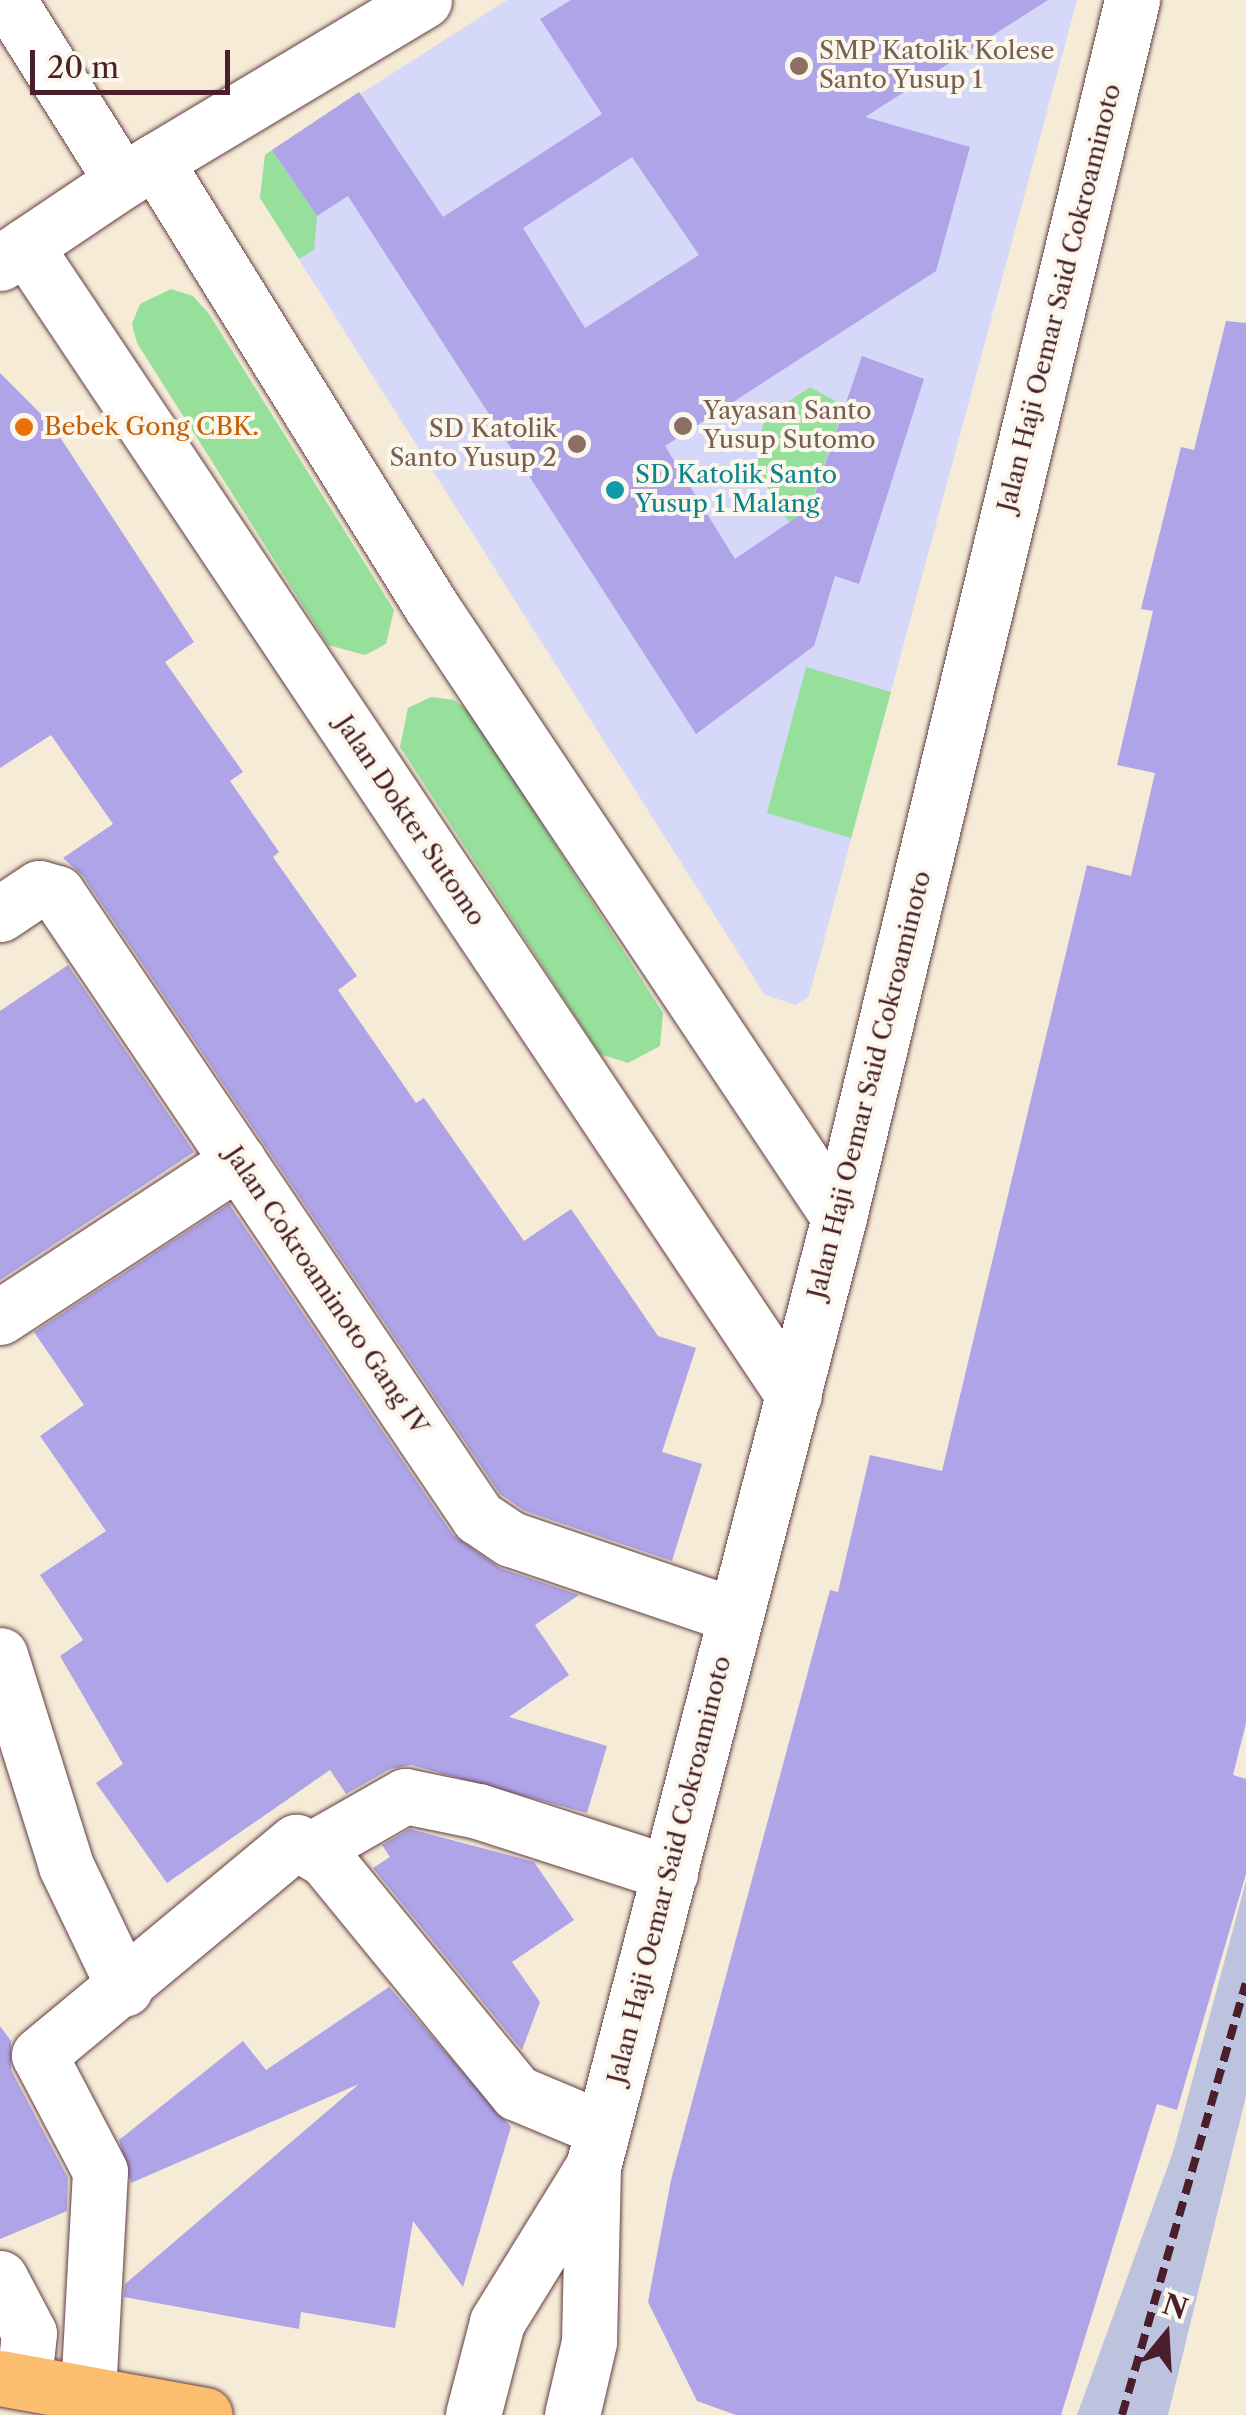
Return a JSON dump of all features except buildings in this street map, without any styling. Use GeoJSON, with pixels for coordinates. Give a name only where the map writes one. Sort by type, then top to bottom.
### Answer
{"type":"FeatureCollection","features":[{"type":"Feature","properties":{"kind":"main road"},"geometry":{"type":"LineString","coordinates":[[12,2380],[205,2415]]}},
{"type":"Feature","properties":{"kind":"street"},"geometry":{"type":"LineString","coordinates":[[8,0],[138,171],[840,1217]]}},
{"type":"Feature","properties":{"kind":"street"},"geometry":{"type":"LineString","coordinates":[[13,255],[138,171],[424,0]]}},
{"type":"Feature","properties":{"kind":"street","name":"Jalan Haji Oemar Said Cokroaminoto"},"geometry":{"type":"LineString","coordinates":[[572,2415],[589,2342],[598,2148],[840,1217],[1132,0]]}},
{"type":"Feature","properties":{"kind":"street","name":"Jalan Dokter Sutomo"},"geometry":{"type":"LineString","coordinates":[[13,255],[794,1396]]}},
{"type":"Feature","properties":{"kind":"street","name":"Jalan Cokroaminoto Gang IV"},"geometry":{"type":"LineString","coordinates":[[0,914],[39,888],[57,893],[478,1516],[511,1539],[734,1615]]}},
{"type":"Feature","properties":{"kind":"street"},"geometry":{"type":"LineString","coordinates":[[0,1317],[238,1161]]}},
{"type":"Feature","properties":{"kind":"street"},"geometry":{"type":"LineString","coordinates":[[0,1655],[66,1866],[125,1989]]}},
{"type":"Feature","properties":{"kind":"street"},"geometry":{"type":"LineString","coordinates":[[314,1848],[404,1796],[478,1811],[670,1873]]}},
{"type":"Feature","properties":{"kind":"street"},"geometry":{"type":"LineString","coordinates":[[88,2393],[100,2171],[39,2055],[125,1989],[296,1842],[314,1848],[516,2093],[598,2148]]}},
{"type":"Feature","properties":{"kind":"street","name":"Jalan Haji Oemar Said Cokroaminoto"},"geometry":{"type":"LineString","coordinates":[[473,2415],[496,2322],[598,2148]]}},
{"type":"Feature","properties":{"kind":"street"},"geometry":{"type":"LineString","coordinates":[[0,2278],[28,2333],[12,2380]]}},
{"type":"Feature","properties":{"kind":"shaded area","name":"Yayasan Santo Yusup Sutomo"},"geometry":{"type":"Polygon","coordinates":[[[507,0],[1077,0],[809,996],[796,1005],[765,995],[260,198],[265,155],[507,0]]]}},
{"type":"Feature","properties":{"kind":"shaded area"},"geometry":{"type":"Polygon","coordinates":[[[1246,1881],[1246,2096],[1168,2415],[1077,2415],[1173,2152],[1246,1881]]]}},
{"type":"Feature","properties":{"kind":"green space"},"geometry":{"type":"Polygon","coordinates":[[[272,150],[317,216],[314,250],[299,259],[260,198],[265,155],[272,150]]]}},
{"type":"Feature","properties":{"kind":"green space"},"geometry":{"type":"Polygon","coordinates":[[[171,289],[193,296],[209,314],[394,610],[386,644],[365,655],[328,645],[137,343],[132,324],[140,304],[171,289]]]}},
{"type":"Feature","properties":{"kind":"green space"},"geometry":{"type":"Polygon","coordinates":[[[810,387],[844,406],[799,538],[756,469],[764,418],[810,387]]]}},
{"type":"Feature","properties":{"kind":"green space"},"geometry":{"type":"Polygon","coordinates":[[[806,667],[891,692],[851,838],[767,813],[806,667]]]}},
{"type":"Feature","properties":{"kind":"green space"},"geometry":{"type":"Polygon","coordinates":[[[431,697],[454,700],[472,714],[663,1013],[660,1046],[628,1063],[600,1054],[400,747],[408,708],[431,697]]]}},
{"type":"Feature","properties":{"kind":"railway"},"geometry":{"type":"LineString","coordinates":[[1122,2415],[1246,1983]]}},
{"type":"Feature","properties":{"kind":"place","name":"SMP Katolik Kolese Santo Yusup 1"},"geometry":{"type":"Point","coordinates":[799,66]}},
{"type":"Feature","properties":{"kind":"place","name":"Yayasan Santo Yusup Sutomo"},"geometry":{"type":"Point","coordinates":[683,426]}},
{"type":"Feature","properties":{"kind":"place","name":"Bebek Gong CBK."},"geometry":{"type":"Point","coordinates":[24,427]}},
{"type":"Feature","properties":{"kind":"place","name":"SD Katolik Santo Yusup 2"},"geometry":{"type":"Point","coordinates":[577,444]}},
{"type":"Feature","properties":{"kind":"place","name":"SD Katolik Santo Yusup 1 Malang"},"geometry":{"type":"Point","coordinates":[615,490]}}]}
